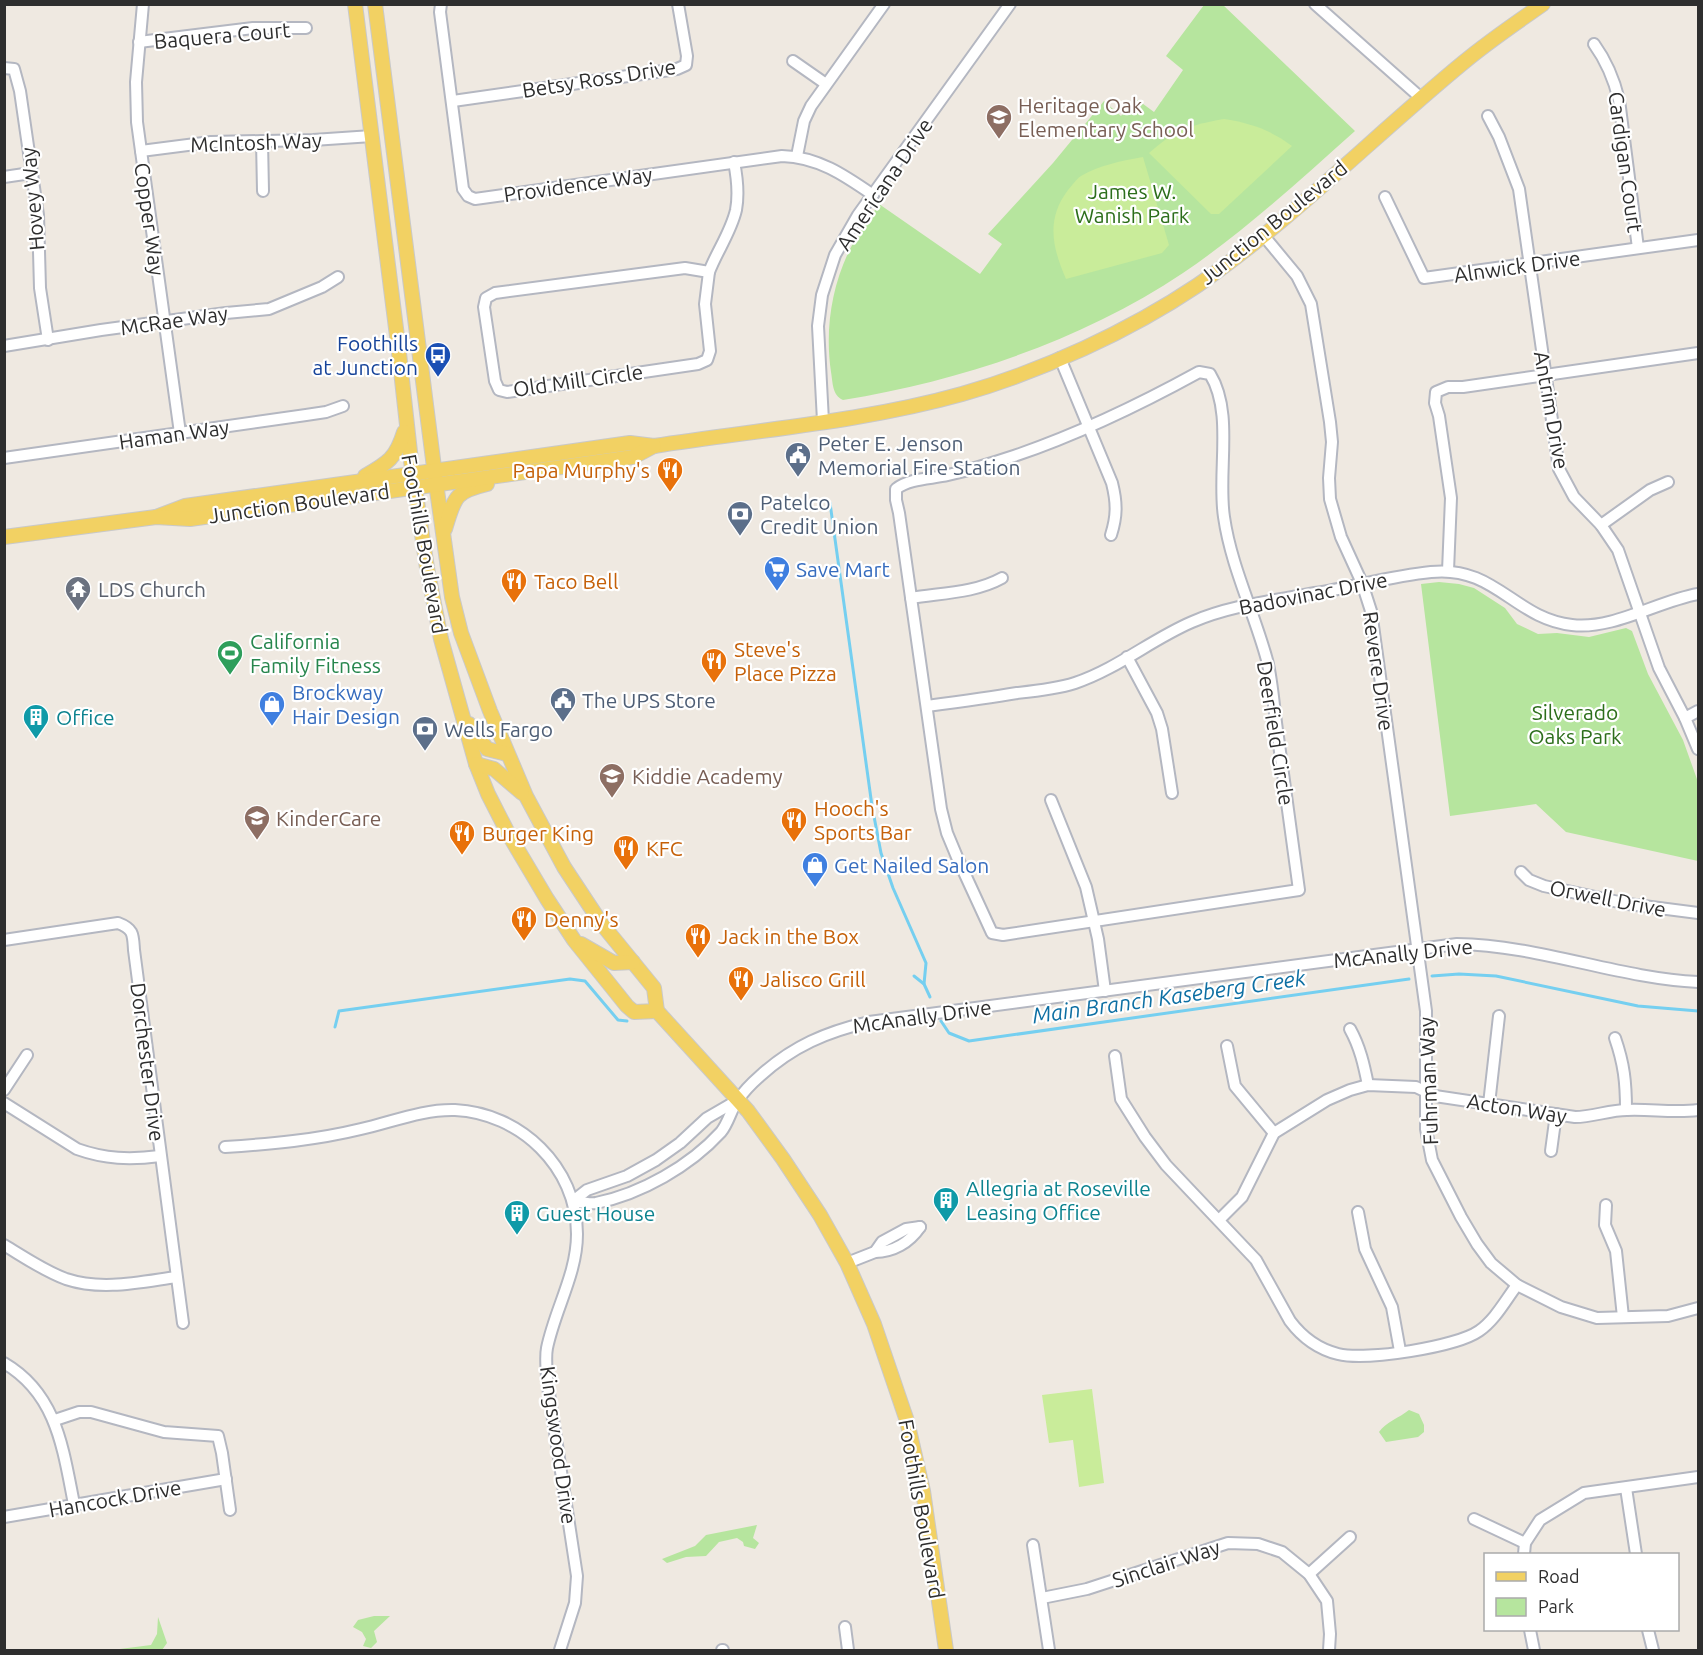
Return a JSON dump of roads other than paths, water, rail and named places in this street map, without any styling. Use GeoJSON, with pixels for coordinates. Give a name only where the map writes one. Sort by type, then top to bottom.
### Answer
{"type":"FeatureCollection","features":[{"type":"Feature","properties":{"kind":"main road","name":"Foothills Boulevard"},"geometry":{"type":"LineString","coordinates":[[355,4],[414,487],[441,639],[476,764],[509,835],[574,940],[631,1010],[657,1011]]}},
{"type":"Feature","properties":{"kind":"main road","name":"Foothills Boulevard"},"geometry":{"type":"LineString","coordinates":[[375,4],[434,469],[452,597],[461,633],[526,796],[577,887],[601,923],[654,988],[657,1011],[754,1118],[820,1215],[846,1263],[878,1335],[907,1420],[923,1491],[946,1650]]}},
{"type":"Feature","properties":{"kind":"main road","name":"Junction Boulevard"},"geometry":{"type":"LineString","coordinates":[[156,517],[185,506],[412,472],[630,443],[654,446],[849,418],[961,394],[1060,358],[1159,309],[1195,287],[1264,236],[1467,59],[1543,4]]}},
{"type":"Feature","properties":{"kind":"main road"},"geometry":{"type":"LineString","coordinates":[[356,481],[386,464],[395,455],[406,428]]}},
{"type":"Feature","properties":{"kind":"main road","name":"Junction Boulevard"},"geometry":{"type":"LineString","coordinates":[[4,537],[156,517],[190,519],[633,457],[654,446]]}},
{"type":"Feature","properties":{"kind":"main road"},"geometry":{"type":"LineString","coordinates":[[444,535],[456,497],[465,490],[550,468]]}},
{"type":"Feature","properties":{"kind":"main road"},"geometry":{"type":"LineString","coordinates":[[463,715],[487,749],[507,753]]}},
{"type":"Feature","properties":{"kind":"main road"},"geometry":{"type":"LineString","coordinates":[[476,764],[494,769],[526,796]]}},
{"type":"Feature","properties":{"kind":"main road"},"geometry":{"type":"LineString","coordinates":[[574,940],[614,963],[633,962]]}},
{"type":"Feature","properties":{"kind":"street","name":"Copper Way"},"geometry":{"type":"LineString","coordinates":[[143,4],[136,102],[180,433]]}},
{"type":"Feature","properties":{"kind":"street","name":"Providence Way"},"geometry":{"type":"LineString","coordinates":[[441,4],[440,12],[463,189],[468,196],[475,199],[769,157],[797,156],[837,170],[873,195]]}},
{"type":"Feature","properties":{"kind":"street","name":"Betsy Ross Drive"},"geometry":{"type":"LineString","coordinates":[[453,100],[677,69],[686,65],[687,56],[678,4]]}},
{"type":"Feature","properties":{"kind":"street"},"geometry":{"type":"LineString","coordinates":[[797,156],[804,120],[826,84],[884,4]]}},
{"type":"Feature","properties":{"kind":"street","name":"Americana Drive"},"geometry":{"type":"LineString","coordinates":[[823,421],[817,344],[818,326],[822,295],[835,255],[846,234],[873,195],[1010,4]]}},
{"type":"Feature","properties":{"kind":"street"},"geometry":{"type":"LineString","coordinates":[[1315,4],[1421,98]]}},
{"type":"Feature","properties":{"kind":"street","name":"Baquera Court"},"geometry":{"type":"LineString","coordinates":[[139,42],[253,28],[306,28]]}},
{"type":"Feature","properties":{"kind":"street","name":"Cardigan Court"},"geometry":{"type":"LineString","coordinates":[[1594,44],[1614,79],[1638,248]]}},
{"type":"Feature","properties":{"kind":"street"},"geometry":{"type":"LineString","coordinates":[[793,61],[826,84]]}},
{"type":"Feature","properties":{"kind":"street","name":"Hovey Way"},"geometry":{"type":"LineString","coordinates":[[4,68],[14,69],[20,91],[38,215],[40,288],[48,340]]}},
{"type":"Feature","properties":{"kind":"street","name":"Antrim Drive"},"geometry":{"type":"LineString","coordinates":[[1488,116],[1504,148],[1519,189],[1559,469],[1574,497],[1601,525],[1618,550],[1659,668],[1698,749]]}},
{"type":"Feature","properties":{"kind":"street","name":"McIntosh Way"},"geometry":{"type":"LineString","coordinates":[[141,151],[211,142],[372,136]]}},
{"type":"Feature","properties":{"kind":"street"},"geometry":{"type":"LineString","coordinates":[[262,141],[264,190]]}},
{"type":"Feature","properties":{"kind":"street","name":"Old Mill Circle"},"geometry":{"type":"LineString","coordinates":[[709,272],[696,268],[674,268],[495,293],[486,298],[484,307],[495,381],[499,390],[507,392],[698,364],[707,360],[710,351],[705,304],[709,272],[736,208],[738,194],[735,162]]}},
{"type":"Feature","properties":{"kind":"street"},"geometry":{"type":"LineString","coordinates":[[4,177],[31,173]]}},
{"type":"Feature","properties":{"kind":"street","name":"Alnwick Drive"},"geometry":{"type":"LineString","coordinates":[[1385,197],[1424,278],[1698,240]]}},
{"type":"Feature","properties":{"kind":"street","name":"Revere Drive"},"geometry":{"type":"LineString","coordinates":[[1264,236],[1297,276],[1311,304],[1332,442],[1330,499],[1341,537],[1362,583],[1371,611],[1416,949]]}},
{"type":"Feature","properties":{"kind":"street","name":"McRae Way"},"geometry":{"type":"LineString","coordinates":[[4,346],[164,321],[269,309],[322,287],[338,277]]}},
{"type":"Feature","properties":{"kind":"street"},"geometry":{"type":"LineString","coordinates":[[1448,571],[1451,498],[1435,403],[1436,392],[1448,387],[1463,387],[1698,353]]}},
{"type":"Feature","properties":{"kind":"street"},"geometry":{"type":"LineString","coordinates":[[1060,358],[1112,483],[1116,500],[1116,518],[1111,535]]}},
{"type":"Feature","properties":{"kind":"street","name":"Deerfield Circle"},"geometry":{"type":"LineString","coordinates":[[1198,372],[1210,374],[1216,384],[1223,425],[1221,483],[1224,518],[1267,662],[1299,890],[1003,935],[992,933],[986,924],[947,833],[941,809],[896,489],[905,482],[949,475],[1013,456],[1089,427],[1136,406],[1198,372]]}},
{"type":"Feature","properties":{"kind":"street","name":"Haman Way"},"geometry":{"type":"LineString","coordinates":[[4,458],[316,414],[343,406]]}},
{"type":"Feature","properties":{"kind":"street"},"geometry":{"type":"LineString","coordinates":[[1601,525],[1650,490],[1668,482]]}},
{"type":"Feature","properties":{"kind":"street","name":"Badovinac Drive"},"geometry":{"type":"LineString","coordinates":[[927,706],[1065,685],[1098,674],[1189,623],[1211,614],[1249,604],[1362,583],[1448,571],[1463,573],[1492,584],[1527,610],[1557,622],[1588,625],[1606,622],[1698,594]]}},
{"type":"Feature","properties":{"kind":"street"},"geometry":{"type":"LineString","coordinates":[[911,598],[991,585],[1002,578]]}},
{"type":"Feature","properties":{"kind":"street"},"geometry":{"type":"LineString","coordinates":[[1127,657],[1157,713],[1162,729],[1172,793]]}},
{"type":"Feature","properties":{"kind":"street"},"geometry":{"type":"LineString","coordinates":[[1685,718],[1698,711]]}},
{"type":"Feature","properties":{"kind":"street"},"geometry":{"type":"LineString","coordinates":[[1051,800],[1086,887],[1095,922],[1105,991]]}},
{"type":"Feature","properties":{"kind":"street","name":"Orwell Drive"},"geometry":{"type":"LineString","coordinates":[[1521,872],[1530,880],[1544,886],[1628,904],[1698,913]]}},
{"type":"Feature","properties":{"kind":"street","name":"Dorchester Drive"},"geometry":{"type":"LineString","coordinates":[[4,940],[118,923],[128,927],[133,936],[183,1323]]}},
{"type":"Feature","properties":{"kind":"street","name":"McAnally Drive"},"geometry":{"type":"LineString","coordinates":[[573,1201],[593,1204],[633,1191],[668,1174],[693,1158],[722,1131],[738,1100],[759,1076],[791,1052],[838,1029],[880,1020],[1457,944],[1484,944],[1627,973],[1698,982]]}},
{"type":"Feature","properties":{"kind":"street","name":"Fuhrman Way"},"geometry":{"type":"LineString","coordinates":[[1416,949],[1426,1011],[1426,1130],[1432,1160],[1461,1217],[1491,1263],[1517,1285],[1561,1307],[1597,1318],[1668,1316],[1698,1308]]}},
{"type":"Feature","properties":{"kind":"street"},"geometry":{"type":"LineString","coordinates":[[1489,1104],[1499,1016]]}},
{"type":"Feature","properties":{"kind":"street"},"geometry":{"type":"LineString","coordinates":[[1350,1029],[1358,1043],[1368,1085]]}},
{"type":"Feature","properties":{"kind":"street"},"geometry":{"type":"LineString","coordinates":[[1615,1038],[1626,1076],[1626,1110]]}},
{"type":"Feature","properties":{"kind":"street"},"geometry":{"type":"LineString","coordinates":[[1219,1220],[1242,1197],[1274,1133],[1235,1086],[1227,1046]]}},
{"type":"Feature","properties":{"kind":"street"},"geometry":{"type":"LineString","coordinates":[[4,1090],[27,1055]]}},
{"type":"Feature","properties":{"kind":"street"},"geometry":{"type":"LineString","coordinates":[[1115,1056],[1121,1099],[1145,1137],[1166,1165],[1256,1260],[1285,1313],[1305,1338],[1327,1350],[1350,1356],[1400,1352],[1449,1344],[1469,1337],[1487,1324],[1517,1285]]}},
{"type":"Feature","properties":{"kind":"street","name":"Acton Way"},"geometry":{"type":"LineString","coordinates":[[1274,1133],[1327,1100],[1368,1085],[1416,1087],[1435,1096],[1587,1117],[1626,1110],[1686,1112],[1698,1110]]}},
{"type":"Feature","properties":{"kind":"street","name":"McAnally Drive"},"geometry":{"type":"LineString","coordinates":[[573,1201],[587,1190],[627,1176],[656,1160],[680,1143],[707,1118],[738,1100]]}},
{"type":"Feature","properties":{"kind":"street"},"geometry":{"type":"LineString","coordinates":[[4,1103],[77,1149],[119,1159],[160,1156]]}},
{"type":"Feature","properties":{"kind":"street","name":"Kingswood Drive"},"geometry":{"type":"LineString","coordinates":[[225,1147],[308,1140],[362,1129],[425,1112],[455,1110],[501,1120],[524,1133],[545,1152],[562,1176],[573,1201],[577,1232],[575,1259],[547,1350],[546,1380],[577,1576],[575,1604],[560,1650]]}},
{"type":"Feature","properties":{"kind":"street"},"geometry":{"type":"LineString","coordinates":[[1551,1151],[1556,1114]]}},
{"type":"Feature","properties":{"kind":"street"},"geometry":{"type":"LineString","coordinates":[[1606,1205],[1605,1225],[1616,1251],[1623,1317]]}},
{"type":"Feature","properties":{"kind":"street"},"geometry":{"type":"LineString","coordinates":[[1358,1212],[1362,1240],[1392,1307],[1400,1352]]}},
{"type":"Feature","properties":{"kind":"street"},"geometry":{"type":"LineString","coordinates":[[846,1263],[875,1252],[882,1242],[906,1229],[920,1227]]}},
{"type":"Feature","properties":{"kind":"street"},"geometry":{"type":"LineString","coordinates":[[4,1245],[47,1271],[80,1283],[110,1286],[176,1277]]}},
{"type":"Feature","properties":{"kind":"street"},"geometry":{"type":"LineString","coordinates":[[4,1363],[25,1379],[39,1394],[54,1420],[62,1443],[74,1504]]}},
{"type":"Feature","properties":{"kind":"street"},"geometry":{"type":"LineString","coordinates":[[54,1420],[79,1412],[91,1413],[164,1432],[218,1436],[230,1509]]}},
{"type":"Feature","properties":{"kind":"street"},"geometry":{"type":"LineString","coordinates":[[1474,1519],[1524,1549],[1540,1520],[1584,1493],[1698,1477]]}},
{"type":"Feature","properties":{"kind":"street","name":"Hancock Drive"},"geometry":{"type":"LineString","coordinates":[[4,1517],[226,1479]]}},
{"type":"Feature","properties":{"kind":"street"},"geometry":{"type":"LineString","coordinates":[[1626,1488],[1636,1553]]}},
{"type":"Feature","properties":{"kind":"street"},"geometry":{"type":"LineString","coordinates":[[1309,1574],[1350,1537]]}},
{"type":"Feature","properties":{"kind":"street","name":"Sinclair Way"},"geometry":{"type":"LineString","coordinates":[[1042,1598],[1087,1589],[1228,1543],[1258,1544],[1282,1552],[1309,1574],[1327,1601],[1329,1650]]}},
{"type":"Feature","properties":{"kind":"street"},"geometry":{"type":"LineString","coordinates":[[1033,1545],[1049,1650]]}},
{"type":"Feature","properties":{"kind":"street"},"geometry":{"type":"LineString","coordinates":[[845,1627],[848,1650]]}},
{"type":"Feature","properties":{"kind":"street"},"geometry":{"type":"LineString","coordinates":[[1530,1631],[1534,1650]]}},
{"type":"Feature","properties":{"kind":"street"},"geometry":{"type":"LineString","coordinates":[[1648,1631],[1653,1650]]}},
{"type":"Feature","properties":{"kind":"waterway"},"geometry":{"type":"LineString","coordinates":[[830,503],[872,806],[881,853],[893,888],[926,963],[924,984]]}},
{"type":"Feature","properties":{"kind":"waterway","name":"Main Branch Kaseberg Creek"},"geometry":{"type":"LineString","coordinates":[[1432,976],[1459,974],[1496,976],[1638,1006],[1698,1011]]}},
{"type":"Feature","properties":{"kind":"waterway","name":"Main Branch Kaseberg Creek"},"geometry":{"type":"LineString","coordinates":[[914,976],[924,984],[930,997]]}},
{"type":"Feature","properties":{"kind":"waterway","name":"Main Branch Kaseberg Creek"},"geometry":{"type":"LineString","coordinates":[[335,1027],[339,1011],[570,979],[585,981],[618,1020],[627,1021]]}},
{"type":"Feature","properties":{"kind":"waterway","name":"Main Branch Kaseberg Creek"},"geometry":{"type":"LineString","coordinates":[[941,1021],[949,1033],[969,1041],[1409,979]]}},
{"type":"Feature","properties":{"kind":"place","name":"Heritage Oak Elementary School"},"geometry":{"type":"Point","coordinates":[999,140]}},
{"type":"Feature","properties":{"kind":"place","name":"Foothills at Junction"},"geometry":{"type":"Point","coordinates":[438,378]}},
{"type":"Feature","properties":{"kind":"place","name":"Peter E. Jenson Memorial Fire Station"},"geometry":{"type":"Point","coordinates":[798,478]}},
{"type":"Feature","properties":{"kind":"place","name":"Papa Murphy's"},"geometry":{"type":"Point","coordinates":[670,493]}},
{"type":"Feature","properties":{"kind":"place","name":"Patelco Credit Union"},"geometry":{"type":"Point","coordinates":[740,537]}},
{"type":"Feature","properties":{"kind":"place","name":"Save Mart"},"geometry":{"type":"Point","coordinates":[777,592]}},
{"type":"Feature","properties":{"kind":"place","name":"Taco Bell"},"geometry":{"type":"Point","coordinates":[514,604]}},
{"type":"Feature","properties":{"kind":"place","name":"LDS Church"},"geometry":{"type":"Point","coordinates":[78,612]}},
{"type":"Feature","properties":{"kind":"place","name":"California Family Fitness"},"geometry":{"type":"Point","coordinates":[230,676]}},
{"type":"Feature","properties":{"kind":"place","name":"Steve's Place Pizza"},"geometry":{"type":"Point","coordinates":[714,684]}},
{"type":"Feature","properties":{"kind":"place","name":"The UPS Store"},"geometry":{"type":"Point","coordinates":[563,723]}},
{"type":"Feature","properties":{"kind":"place","name":"Brockway Hair Design"},"geometry":{"type":"Point","coordinates":[272,727]}},
{"type":"Feature","properties":{"kind":"place","name":"Office"},"geometry":{"type":"Point","coordinates":[36,740]}},
{"type":"Feature","properties":{"kind":"place","name":"Wells Fargo"},"geometry":{"type":"Point","coordinates":[425,752]}},
{"type":"Feature","properties":{"kind":"place","name":"Kiddie Academy"},"geometry":{"type":"Point","coordinates":[612,799]}},
{"type":"Feature","properties":{"kind":"place","name":"KinderCare"},"geometry":{"type":"Point","coordinates":[257,841]}},
{"type":"Feature","properties":{"kind":"place","name":"Hooch's Sports Bar"},"geometry":{"type":"Point","coordinates":[794,843]}},
{"type":"Feature","properties":{"kind":"place","name":"Burger King"},"geometry":{"type":"Point","coordinates":[462,856]}},
{"type":"Feature","properties":{"kind":"place","name":"KFC"},"geometry":{"type":"Point","coordinates":[626,871]}},
{"type":"Feature","properties":{"kind":"place","name":"Get Nailed Salon"},"geometry":{"type":"Point","coordinates":[815,888]}},
{"type":"Feature","properties":{"kind":"place","name":"Denny's"},"geometry":{"type":"Point","coordinates":[524,942]}},
{"type":"Feature","properties":{"kind":"place","name":"Jack in the Box"},"geometry":{"type":"Point","coordinates":[698,959]}},
{"type":"Feature","properties":{"kind":"place","name":"Jalisco Grill"},"geometry":{"type":"Point","coordinates":[741,1002]}},
{"type":"Feature","properties":{"kind":"place","name":"Allegria at Roseville Leasing Office"},"geometry":{"type":"Point","coordinates":[946,1223]}},
{"type":"Feature","properties":{"kind":"place","name":"Guest House"},"geometry":{"type":"Point","coordinates":[517,1236]}},
{"type":"Feature","properties":{"kind":"park label","name":"James W. Wanish Park"},"geometry":{"type":"Point","coordinates":[1132,203]}},
{"type":"Feature","properties":{"kind":"park label","name":"Silverado Oaks Park"},"geometry":{"type":"Point","coordinates":[1575,724]}}]}
